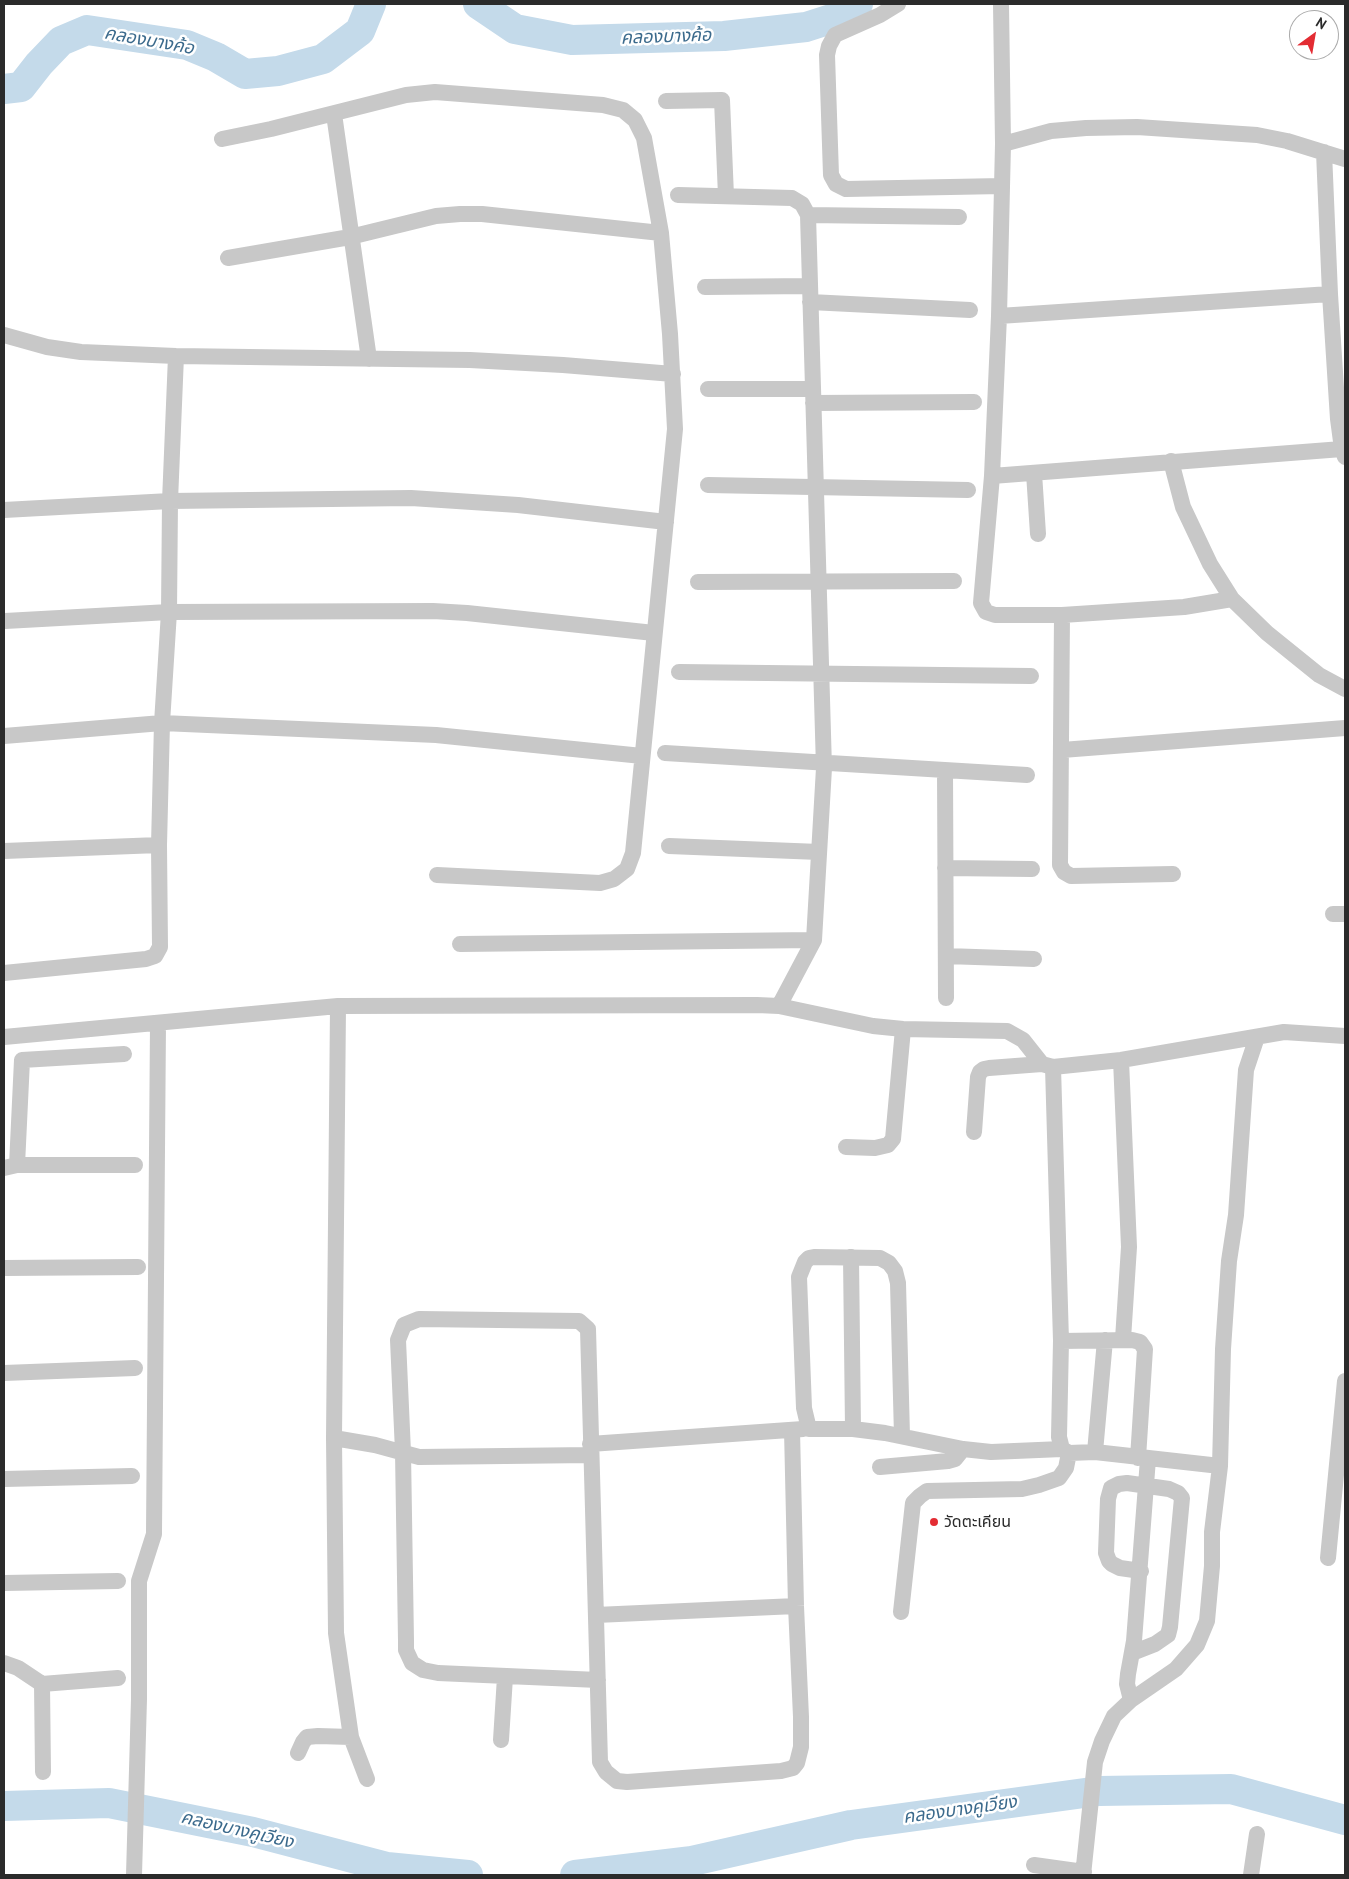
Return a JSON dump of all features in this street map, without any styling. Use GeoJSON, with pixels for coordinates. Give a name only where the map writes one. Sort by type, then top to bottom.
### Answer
{"type":"FeatureCollection","features":[{"type":"Feature","properties":{"kind":"street"},"geometry":{"type":"LineString","coordinates":[[898,4],[880,15],[835,35],[829,46],[827,55],[830,155],[833,179],[836,184],[846,189],[1002,186]]}},
{"type":"Feature","properties":{"kind":"street"},"geometry":{"type":"LineString","coordinates":[[1001,4],[1003,144],[1000,316],[992,476],[981,603],[986,612],[995,615],[1062,615],[1184,607],[1232,599]]}},
{"type":"Feature","properties":{"kind":"street"},"geometry":{"type":"LineString","coordinates":[[222,140],[406,96],[435,92],[603,105],[623,110],[635,120],[644,138],[661,233],[673,374],[675,429],[633,854],[627,869],[614,879],[600,883],[436,875]]}},
{"type":"Feature","properties":{"kind":"street"},"geometry":{"type":"LineString","coordinates":[[666,101],[722,100],[726,196]]}},
{"type":"Feature","properties":{"kind":"street"},"geometry":{"type":"LineString","coordinates":[[334,114],[350,237],[369,359]]}},
{"type":"Feature","properties":{"kind":"street"},"geometry":{"type":"LineString","coordinates":[[1003,144],[1050,131],[1136,127],[1257,135],[1287,141],[1345,159]]}},
{"type":"Feature","properties":{"kind":"street"},"geometry":{"type":"LineString","coordinates":[[992,476],[1171,461],[1343,453],[1338,419],[1330,294],[1324,152]]}},
{"type":"Feature","properties":{"kind":"street"},"geometry":{"type":"LineString","coordinates":[[678,195],[792,198],[802,204],[808,215],[824,763],[814,940],[779,1006]]}},
{"type":"Feature","properties":{"kind":"street"},"geometry":{"type":"LineString","coordinates":[[228,258],[350,237],[436,216],[460,214],[482,214],[661,233]]}},
{"type":"Feature","properties":{"kind":"street"},"geometry":{"type":"LineString","coordinates":[[808,215],[959,217]]}},
{"type":"Feature","properties":{"kind":"street"},"geometry":{"type":"LineString","coordinates":[[705,287],[810,294],[970,310]]}},
{"type":"Feature","properties":{"kind":"street"},"geometry":{"type":"LineString","coordinates":[[1000,316],[1330,294]]}},
{"type":"Feature","properties":{"kind":"street"},"geometry":{"type":"LineString","coordinates":[[4,335],[47,347],[81,352],[176,356],[470,360],[563,364],[673,374]]}},
{"type":"Feature","properties":{"kind":"street"},"geometry":{"type":"LineString","coordinates":[[4,973],[146,959],[155,956],[160,946],[159,845],[162,723],[169,612],[170,501],[176,356]]}},
{"type":"Feature","properties":{"kind":"street"},"geometry":{"type":"LineString","coordinates":[[708,389],[813,396],[974,402]]}},
{"type":"Feature","properties":{"kind":"street"},"geometry":{"type":"LineString","coordinates":[[1171,461],[1183,506],[1210,564],[1232,599],[1267,633],[1319,674],[1345,689]]}},
{"type":"Feature","properties":{"kind":"street"},"geometry":{"type":"LineString","coordinates":[[1034,473],[1038,534]]}},
{"type":"Feature","properties":{"kind":"street"},"geometry":{"type":"LineString","coordinates":[[708,485],[968,490]]}},
{"type":"Feature","properties":{"kind":"street"},"geometry":{"type":"LineString","coordinates":[[4,510],[170,501],[411,498],[518,505],[666,522]]}},
{"type":"Feature","properties":{"kind":"street"},"geometry":{"type":"LineString","coordinates":[[698,582],[954,582]]}},
{"type":"Feature","properties":{"kind":"street"},"geometry":{"type":"LineString","coordinates":[[5,621],[169,612],[433,612],[467,613],[654,633]]}},
{"type":"Feature","properties":{"kind":"street"},"geometry":{"type":"LineString","coordinates":[[1062,615],[1060,865],[1064,872],[1071,876],[1173,874]]}},
{"type":"Feature","properties":{"kind":"street"},"geometry":{"type":"LineString","coordinates":[[679,672],[1031,676]]}},
{"type":"Feature","properties":{"kind":"street"},"geometry":{"type":"LineString","coordinates":[[4,736],[162,723],[436,735],[642,756]]}},
{"type":"Feature","properties":{"kind":"street"},"geometry":{"type":"LineString","coordinates":[[1062,750],[1345,728]]}},
{"type":"Feature","properties":{"kind":"street"},"geometry":{"type":"LineString","coordinates":[[665,753],[1026,775]]}},
{"type":"Feature","properties":{"kind":"street"},"geometry":{"type":"LineString","coordinates":[[945,770],[946,998]]}},
{"type":"Feature","properties":{"kind":"street"},"geometry":{"type":"LineString","coordinates":[[4,851],[159,845]]}},
{"type":"Feature","properties":{"kind":"street"},"geometry":{"type":"LineString","coordinates":[[668,846],[819,852]]}},
{"type":"Feature","properties":{"kind":"street"},"geometry":{"type":"LineString","coordinates":[[945,868],[1032,869]]}},
{"type":"Feature","properties":{"kind":"street"},"geometry":{"type":"LineString","coordinates":[[460,944],[814,940]]}},
{"type":"Feature","properties":{"kind":"street"},"geometry":{"type":"LineString","coordinates":[[946,956],[1034,959]]}},
{"type":"Feature","properties":{"kind":"street"},"geometry":{"type":"LineString","coordinates":[[338,1006],[334,1438],[336,1633],[351,1737],[367,1779]]}},
{"type":"Feature","properties":{"kind":"street"},"geometry":{"type":"LineString","coordinates":[[4,1036],[338,1006],[779,1006],[873,1026],[903,1029],[1007,1031],[1023,1040],[1048,1065],[1061,1342],[1059,1437],[1066,1451],[1066,1468],[1058,1478],[1039,1486],[1022,1489],[927,1490],[920,1496],[913,1503],[901,1612]]}},
{"type":"Feature","properties":{"kind":"street"},"geometry":{"type":"LineString","coordinates":[[134,1875],[139,1699],[139,1581],[154,1534],[158,1023]]}},
{"type":"Feature","properties":{"kind":"street"},"geometry":{"type":"LineString","coordinates":[[846,1147],[875,1148],[888,1145],[893,1139],[903,1029]]}},
{"type":"Feature","properties":{"kind":"street"},"geometry":{"type":"LineString","coordinates":[[974,1132],[978,1077],[980,1072],[989,1068],[1121,1060],[1284,1032],[1345,1036]]}},
{"type":"Feature","properties":{"kind":"street"},"geometry":{"type":"LineString","coordinates":[[1034,1865],[1084,1874],[1095,1762],[1102,1741],[1114,1716],[1131,1700],[1176,1669],[1197,1645],[1207,1621],[1212,1566],[1212,1532],[1220,1466],[1223,1349],[1229,1261],[1236,1215],[1246,1070],[1257,1037]]}},
{"type":"Feature","properties":{"kind":"street"},"geometry":{"type":"LineString","coordinates":[[124,1054],[22,1060],[10,1167],[135,1165]]}},
{"type":"Feature","properties":{"kind":"street"},"geometry":{"type":"LineString","coordinates":[[1121,1060],[1129,1247],[1123,1339]]}},
{"type":"Feature","properties":{"kind":"street"},"geometry":{"type":"LineString","coordinates":[[598,1680],[438,1673],[423,1670],[412,1663],[406,1650],[403,1452],[398,1340],[404,1325],[419,1320],[579,1321],[586,1325],[589,1332],[591,1449],[598,1680],[600,1762],[606,1772],[617,1781],[627,1782],[781,1771],[793,1768],[797,1762],[801,1747],[801,1717],[796,1606],[801,1430],[804,1408],[799,1277],[805,1262],[809,1258],[814,1256],[880,1258],[889,1263],[895,1271],[898,1283],[902,1436]]}},
{"type":"Feature","properties":{"kind":"street"},"geometry":{"type":"LineString","coordinates":[[851,1257],[854,1429]]}},
{"type":"Feature","properties":{"kind":"street"},"geometry":{"type":"LineString","coordinates":[[4,1268],[138,1268]]}},
{"type":"Feature","properties":{"kind":"street"},"geometry":{"type":"LineString","coordinates":[[1061,1342],[1123,1339],[1140,1342],[1145,1349],[1143,1458],[1146,1486],[1141,1571],[1127,1684],[1131,1700]]}},
{"type":"Feature","properties":{"kind":"street"},"geometry":{"type":"LineString","coordinates":[[1095,1452],[1106,1340]]}},
{"type":"Feature","properties":{"kind":"street"},"geometry":{"type":"LineString","coordinates":[[4,1373],[134,1368]]}},
{"type":"Feature","properties":{"kind":"street"},"geometry":{"type":"LineString","coordinates":[[1328,1558],[1341,1461],[1345,1381]]}},
{"type":"Feature","properties":{"kind":"street"},"geometry":{"type":"LineString","coordinates":[[334,1438],[375,1445],[418,1457],[591,1449],[801,1430],[854,1429],[902,1436],[963,1449],[991,1452],[1095,1452],[1220,1466]]}},
{"type":"Feature","properties":{"kind":"street"},"geometry":{"type":"LineString","coordinates":[[880,1467],[948,1461],[955,1459],[963,1449]]}},
{"type":"Feature","properties":{"kind":"street"},"geometry":{"type":"LineString","coordinates":[[4,1479],[132,1476]]}},
{"type":"Feature","properties":{"kind":"street"},"geometry":{"type":"LineString","coordinates":[[1132,1653],[1155,1644],[1168,1635],[1172,1613],[1182,1498],[1178,1493],[1169,1489],[1127,1482],[1111,1488],[1108,1500],[1106,1553],[1109,1561],[1120,1568],[1141,1571]]}},
{"type":"Feature","properties":{"kind":"street"},"geometry":{"type":"LineString","coordinates":[[4,1583],[118,1581]]}},
{"type":"Feature","properties":{"kind":"street"},"geometry":{"type":"LineString","coordinates":[[596,1615],[796,1606]]}},
{"type":"Feature","properties":{"kind":"street"},"geometry":{"type":"LineString","coordinates":[[4,1662],[18,1668],[42,1684],[118,1678]]}},
{"type":"Feature","properties":{"kind":"street"},"geometry":{"type":"LineString","coordinates":[[501,1740],[506,1677]]}},
{"type":"Feature","properties":{"kind":"street"},"geometry":{"type":"LineString","coordinates":[[42,1684],[43,1772]]}},
{"type":"Feature","properties":{"kind":"street"},"geometry":{"type":"LineString","coordinates":[[298,1753],[303,1742],[308,1737],[351,1737]]}},
{"type":"Feature","properties":{"kind":"street"},"geometry":{"type":"LineString","coordinates":[[1252,1875],[1257,1834]]}},
{"type":"Feature","properties":{"kind":"waterway","name":"คลองบางค้อ"},"geometry":{"type":"LineString","coordinates":[[4,89],[21,87],[39,64],[61,41],[87,30],[187,45],[216,57],[245,74],[278,71],[323,59],[360,31],[371,4]]}},
{"type":"Feature","properties":{"kind":"waterway","name":"คลองบางค้อ"},"geometry":{"type":"LineString","coordinates":[[478,4],[515,29],[572,40],[724,36],[806,27],[831,19],[858,4]]}},
{"type":"Feature","properties":{"kind":"waterway","name":"คลองบางคูเวียง"},"geometry":{"type":"LineString","coordinates":[[575,1875],[692,1861],[851,1825],[1099,1791],[1231,1789],[1345,1820]]}},
{"type":"Feature","properties":{"kind":"waterway","name":"คลองบางคูเวียง"},"geometry":{"type":"LineString","coordinates":[[4,1806],[109,1803],[253,1832],[387,1867],[468,1875]]}},
{"type":"Feature","properties":{"kind":"place","name":"วัดตะเคียน"},"geometry":{"type":"Point","coordinates":[934,1522]}}]}
